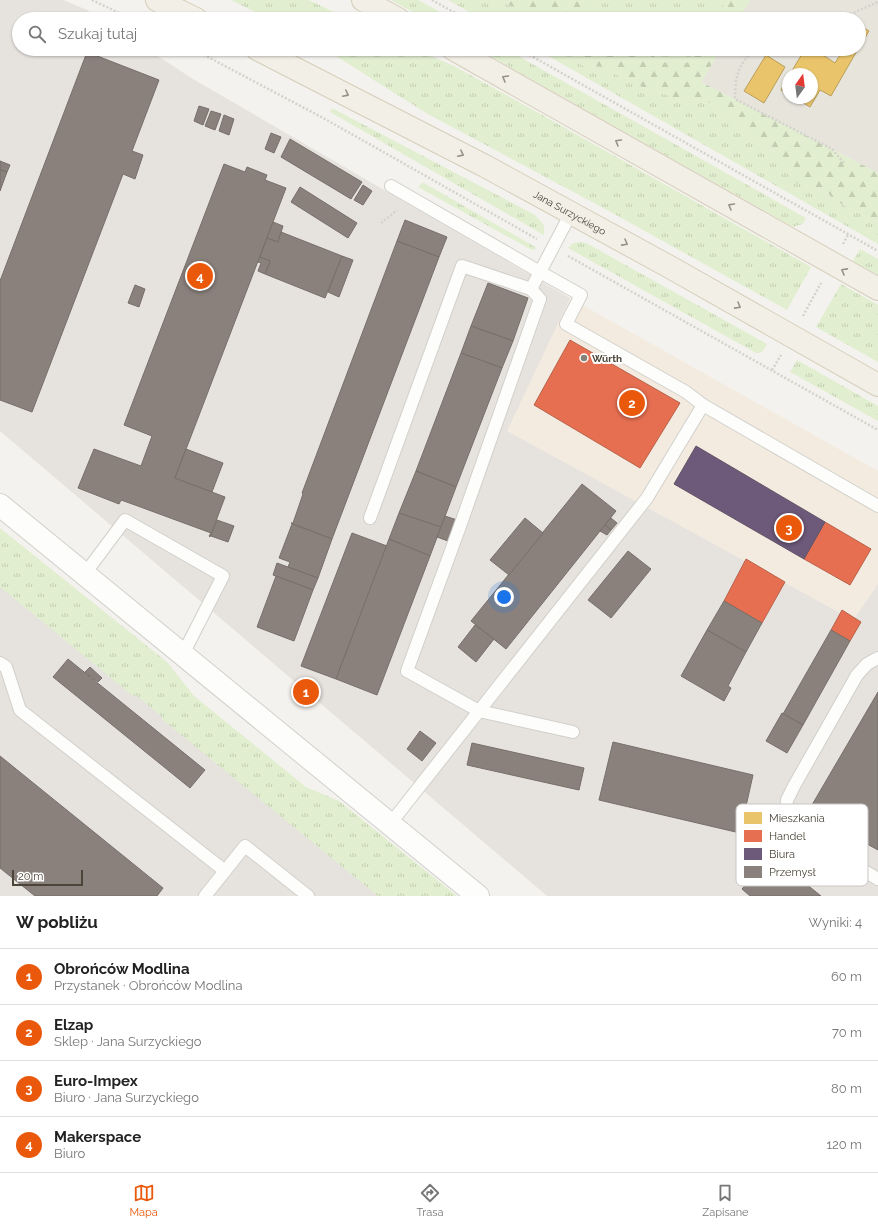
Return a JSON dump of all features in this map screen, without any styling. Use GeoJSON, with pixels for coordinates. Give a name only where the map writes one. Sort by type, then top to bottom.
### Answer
{"type":"FeatureCollection","features":[{"type":"Feature","properties":{"kind":"main road"},"geometry":{"type":"LineString","coordinates":[[157,0],[182,12]]}},
{"type":"Feature","properties":{"kind":"main road"},"geometry":{"type":"LineString","coordinates":[[363,0],[385,12]]}},
{"type":"Feature","properties":{"kind":"main road","name":"Jana Surzyckiego"},"geometry":{"type":"LineString","coordinates":[[271,56],[485,166],[878,384]]}},
{"type":"Feature","properties":{"kind":"main road"},"geometry":{"type":"LineString","coordinates":[[465,56],[878,290]]}},
{"type":"Feature","properties":{"kind":"street"},"geometry":{"type":"LineString","coordinates":[[0,506],[478,896]]}},
{"type":"Feature","properties":{"kind":"lane"},"geometry":{"type":"LineString","coordinates":[[391,186],[581,295],[566,324],[686,392],[702,405],[878,506]]}},
{"type":"Feature","properties":{"kind":"lane"},"geometry":{"type":"LineString","coordinates":[[531,288],[571,213]]}},
{"type":"Feature","properties":{"kind":"lane"},"geometry":{"type":"LineString","coordinates":[[370,518],[462,266],[531,288],[540,299],[407,671],[479,711],[573,732]]}},
{"type":"Feature","properties":{"kind":"lane"},"geometry":{"type":"LineString","coordinates":[[390,824],[647,498],[702,405]]}},
{"type":"Feature","properties":{"kind":"lane"},"geometry":{"type":"LineString","coordinates":[[84,575],[125,520],[223,576],[183,654]]}},
{"type":"Feature","properties":{"kind":"lane"},"geometry":{"type":"LineString","coordinates":[[787,804],[794,786],[857,676],[867,664],[878,658]]}},
{"type":"Feature","properties":{"kind":"lane"},"geometry":{"type":"LineString","coordinates":[[0,663],[6,668],[20,710],[224,871]]}},
{"type":"Feature","properties":{"kind":"lane"},"geometry":{"type":"LineString","coordinates":[[205,896],[245,846],[308,896]]}},
{"type":"Feature","properties":{"kind":"lane"},"geometry":{"type":"LineString","coordinates":[[868,873],[878,879]]}},
{"type":"Feature","properties":{"kind":"path"},"geometry":{"type":"LineString","coordinates":[[92,0],[117,12]]}},
{"type":"Feature","properties":{"kind":"path"},"geometry":{"type":"LineString","coordinates":[[432,0],[453,12]]}},
{"type":"Feature","properties":{"kind":"path"},"geometry":{"type":"LineString","coordinates":[[855,12],[878,2]]}},
{"type":"Feature","properties":{"kind":"path"},"geometry":{"type":"LineString","coordinates":[[206,56],[325,119],[541,241]]}},
{"type":"Feature","properties":{"kind":"path"},"geometry":{"type":"LineString","coordinates":[[532,56],[878,251]]}},
{"type":"Feature","properties":{"kind":"path"},"geometry":{"type":"LineString","coordinates":[[748,56],[739,68],[735,82],[735,100],[832,149],[844,164]]}},
{"type":"Feature","properties":{"kind":"path"},"geometry":{"type":"LineString","coordinates":[[381,224],[398,209]]}},
{"type":"Feature","properties":{"kind":"path"},"geometry":{"type":"LineString","coordinates":[[564,254],[878,430]]}},
{"type":"Feature","properties":{"kind":"path"},"geometry":{"type":"LineString","coordinates":[[801,319],[822,281]]}},
{"type":"Feature","properties":{"kind":"path"},"geometry":{"type":"LineString","coordinates":[[772,370],[782,352]]}},
{"type":"Feature","properties":{"kind":"shaded area"},"geometry":{"type":"Polygon","coordinates":[[[0,0],[63,0],[90,12],[12,12],[12,56],[158,56],[193,79],[570,298],[507,431],[853,620],[878,584],[878,896],[547,896],[0,431],[0,0]]]}},
{"type":"Feature","properties":{"kind":"shaded area"},"geometry":{"type":"Polygon","coordinates":[[[750,0],[878,0],[878,173],[701,82],[717,56],[866,56],[866,12],[743,12],[750,0]]]}},
{"type":"Feature","properties":{"kind":"shaded area"},"geometry":{"type":"Polygon","coordinates":[[[570,298],[878,471],[878,584],[853,620],[506,431],[570,298]]]}},
{"type":"Feature","properties":{"kind":"shaded area"},"geometry":{"type":"Polygon","coordinates":[[[0,558],[407,896],[0,896],[0,558]]]}},
{"type":"Feature","properties":{"kind":"green space"},"geometry":{"type":"Polygon","coordinates":[[[231,0],[309,0],[334,12],[255,12],[231,0]]]}},
{"type":"Feature","properties":{"kind":"green space"},"geometry":{"type":"Polygon","coordinates":[[[391,0],[418,0],[440,12],[412,12],[391,0]]]}},
{"type":"Feature","properties":{"kind":"green space"},"geometry":{"type":"Polygon","coordinates":[[[448,0],[477,0],[483,2],[502,3],[513,6],[522,12],[469,12],[448,0]]]}},
{"type":"Feature","properties":{"kind":"green space"},"geometry":{"type":"Polygon","coordinates":[[[477,0],[600,0],[584,12],[522,12],[513,6],[497,2],[483,2],[477,0]]]}},
{"type":"Feature","properties":{"kind":"green space"},"geometry":{"type":"Polygon","coordinates":[[[600,0],[717,0],[730,12],[583,12],[600,0]]]}},
{"type":"Feature","properties":{"kind":"green space"},"geometry":{"type":"Polygon","coordinates":[[[717,0],[750,0],[743,12],[730,12],[717,0]]]}},
{"type":"Feature","properties":{"kind":"green space"},"geometry":{"type":"Polygon","coordinates":[[[336,56],[431,56],[454,66],[811,267],[787,310],[607,210],[426,113],[336,56]]]}},
{"type":"Feature","properties":{"kind":"green space"},"geometry":{"type":"Polygon","coordinates":[[[490,56],[518,56],[806,218],[803,224],[793,227],[490,56]]]}},
{"type":"Feature","properties":{"kind":"green space"},"geometry":{"type":"Polygon","coordinates":[[[548,56],[574,56],[582,66],[606,67],[624,80],[634,80],[646,91],[659,92],[683,101],[694,100],[711,103],[735,121],[751,139],[776,153],[804,186],[828,193],[838,202],[878,222],[878,244],[548,56]]]}},
{"type":"Feature","properties":{"kind":"green space"},"geometry":{"type":"Polygon","coordinates":[[[574,56],[654,56],[666,63],[687,63],[691,56],[717,56],[701,82],[878,173],[878,222],[838,202],[828,193],[804,186],[791,179],[776,153],[751,139],[735,121],[711,103],[694,100],[683,101],[659,92],[646,91],[634,80],[624,80],[606,67],[582,66],[574,56]]]}},
{"type":"Feature","properties":{"kind":"green space"},"geometry":{"type":"Polygon","coordinates":[[[654,56],[717,56],[701,82],[654,56]]]}},
{"type":"Feature","properties":{"kind":"green space"},"geometry":{"type":"Polygon","coordinates":[[[332,108],[535,215],[544,225],[544,235],[330,112],[332,108]]]}},
{"type":"Feature","properties":{"kind":"green space"},"geometry":{"type":"Polygon","coordinates":[[[422,183],[537,248],[533,250],[530,249],[418,187],[422,183]]]}},
{"type":"Feature","properties":{"kind":"green space"},"geometry":{"type":"Polygon","coordinates":[[[582,242],[767,344],[765,348],[762,352],[756,353],[568,248],[573,243],[582,242]]]}},
{"type":"Feature","properties":{"kind":"green space"},"geometry":{"type":"Polygon","coordinates":[[[860,249],[878,259],[878,275],[853,261],[860,249]]]}},
{"type":"Feature","properties":{"kind":"green space"},"geometry":{"type":"Polygon","coordinates":[[[841,284],[878,305],[878,362],[816,327],[841,284]]]}},
{"type":"Feature","properties":{"kind":"green space"},"geometry":{"type":"Polygon","coordinates":[[[797,360],[878,406],[878,421],[790,372],[797,360]]]}},
{"type":"Feature","properties":{"kind":"green space"},"geometry":{"type":"Polygon","coordinates":[[[0,528],[167,662],[194,696],[306,787],[339,801],[457,896],[378,896],[163,720],[160,715],[136,695],[133,696],[0,587],[0,528]]]}},
{"type":"Feature","properties":{"kind":"building: Mieszkania"},"geometry":{"type":"Polygon","coordinates":[[[866,29],[869,31],[866,36],[866,29]]]}},
{"type":"Feature","properties":{"kind":"building: Mieszkania"},"geometry":{"type":"Polygon","coordinates":[[[765,56],[768,56],[785,67],[782,68],[782,72],[764,103],[744,91],[765,56]]]}},
{"type":"Feature","properties":{"kind":"building: Mieszkania"},"geometry":{"type":"Polygon","coordinates":[[[801,56],[824,56],[835,63],[839,56],[854,56],[831,96],[820,90],[818,93],[818,68],[794,68],[801,56]]]}},
{"type":"Feature","properties":{"kind":"building: Mieszkania"},"geometry":{"type":"Polygon","coordinates":[[[805,104],[812,104],[810,107],[805,104]]]}},
{"type":"Feature","properties":{"kind":"building: Handel"},"geometry":{"type":"Polygon","coordinates":[[[570,340],[680,403],[640,468],[534,405],[570,340]]]}},
{"type":"Feature","properties":{"kind":"building: Handel"},"geometry":{"type":"Polygon","coordinates":[[[825,522],[871,549],[850,585],[804,559],[825,522]]]}},
{"type":"Feature","properties":{"kind":"building: Handel"},"geometry":{"type":"Polygon","coordinates":[[[746,559],[785,582],[762,623],[724,601],[746,559]]]}},
{"type":"Feature","properties":{"kind":"building: Handel"},"geometry":{"type":"Polygon","coordinates":[[[842,610],[861,622],[850,641],[831,630],[842,610]]]}},
{"type":"Feature","properties":{"kind":"building: Biura"},"geometry":{"type":"Polygon","coordinates":[[[696,446],[825,522],[804,559],[674,484],[696,446]]]}},
{"type":"Feature","properties":{"kind":"building: Przemysł"},"geometry":{"type":"Polygon","coordinates":[[[85,56],[97,56],[159,80],[132,151],[143,155],[135,179],[123,174],[32,412],[0,400],[0,281],[85,56]]]}},
{"type":"Feature","properties":{"kind":"building: Przemysł"},"geometry":{"type":"Polygon","coordinates":[[[199,106],[209,109],[203,125],[194,121],[199,106]]]}},
{"type":"Feature","properties":{"kind":"building: Przemysł"},"geometry":{"type":"Polygon","coordinates":[[[211,111],[221,114],[215,130],[205,126],[211,111]]]}},
{"type":"Feature","properties":{"kind":"building: Przemysł"},"geometry":{"type":"Polygon","coordinates":[[[224,115],[234,119],[229,135],[219,131],[224,115]]]}},
{"type":"Feature","properties":{"kind":"building: Przemysł"},"geometry":{"type":"Polygon","coordinates":[[[271,133],[281,137],[274,153],[265,149],[271,133]]]}},
{"type":"Feature","properties":{"kind":"building: Przemysł"},"geometry":{"type":"Polygon","coordinates":[[[290,139],[362,182],[351,199],[281,157],[290,139]]]}},
{"type":"Feature","properties":{"kind":"building: Przemysł"},"geometry":{"type":"Polygon","coordinates":[[[0,161],[10,165],[7,172],[0,170],[0,161]]]}},
{"type":"Feature","properties":{"kind":"building: Przemysł"},"geometry":{"type":"Polygon","coordinates":[[[224,164],[245,172],[247,167],[267,175],[265,180],[286,188],[175,478],[225,497],[210,537],[209,536],[211,533],[121,500],[119,504],[78,488],[94,449],[141,466],[152,436],[124,425],[224,164]]]}},
{"type":"Feature","properties":{"kind":"building: Przemysł"},"geometry":{"type":"Polygon","coordinates":[[[0,170],[7,172],[0,191],[0,170]]]}},
{"type":"Feature","properties":{"kind":"building: Przemysł"},"geometry":{"type":"Polygon","coordinates":[[[363,185],[372,191],[363,205],[354,200],[363,185]]]}},
{"type":"Feature","properties":{"kind":"building: Przemysł"},"geometry":{"type":"Polygon","coordinates":[[[300,187],[357,223],[348,238],[291,202],[300,187]]]}},
{"type":"Feature","properties":{"kind":"building: Przemysł"},"geometry":{"type":"Polygon","coordinates":[[[405,220],[447,237],[439,257],[397,241],[405,220]]]}},
{"type":"Feature","properties":{"kind":"building: Przemysł"},"geometry":{"type":"Polygon","coordinates":[[[273,222],[283,226],[278,242],[267,238],[273,222]]]}},
{"type":"Feature","properties":{"kind":"building: Przemysł"},"geometry":{"type":"Polygon","coordinates":[[[281,232],[342,256],[325,298],[265,274],[270,261],[260,257],[267,238],[278,242],[281,232]]]}},
{"type":"Feature","properties":{"kind":"building: Przemysł"},"geometry":{"type":"Polygon","coordinates":[[[397,241],[439,257],[332,539],[291,523],[293,523],[303,494],[302,493],[397,241]]]}},
{"type":"Feature","properties":{"kind":"building: Przemysł"},"geometry":{"type":"Polygon","coordinates":[[[342,256],[353,260],[339,297],[328,292],[342,256]]]}},
{"type":"Feature","properties":{"kind":"building: Przemysł"},"geometry":{"type":"Polygon","coordinates":[[[260,257],[270,261],[265,274],[258,271],[261,263],[258,262],[260,257]]]}},
{"type":"Feature","properties":{"kind":"building: Przemysł"},"geometry":{"type":"Polygon","coordinates":[[[488,283],[528,298],[513,341],[471,326],[488,283]]]}},
{"type":"Feature","properties":{"kind":"building: Przemysł"},"geometry":{"type":"Polygon","coordinates":[[[135,285],[145,289],[139,307],[128,303],[135,285]]]}},
{"type":"Feature","properties":{"kind":"building: Przemysł"},"geometry":{"type":"Polygon","coordinates":[[[471,326],[513,341],[502,368],[461,353],[471,326]]]}},
{"type":"Feature","properties":{"kind":"building: Przemysł"},"geometry":{"type":"Polygon","coordinates":[[[461,353],[502,368],[456,487],[416,471],[461,353]]]}},
{"type":"Feature","properties":{"kind":"building: Przemysł"},"geometry":{"type":"Polygon","coordinates":[[[186,449],[223,463],[212,492],[175,478],[186,449]]]}},
{"type":"Feature","properties":{"kind":"building: Przemysł"},"geometry":{"type":"Polygon","coordinates":[[[416,471],[456,487],[441,527],[399,513],[416,471]]]}},
{"type":"Feature","properties":{"kind":"building: Przemysł"},"geometry":{"type":"Polygon","coordinates":[[[582,484],[616,511],[506,649],[471,621],[582,484]]]}},
{"type":"Feature","properties":{"kind":"building: Przemysł"},"geometry":{"type":"Polygon","coordinates":[[[399,513],[441,527],[430,556],[389,539],[399,513]]]}},
{"type":"Feature","properties":{"kind":"building: Przemysł"},"geometry":{"type":"Polygon","coordinates":[[[445,516],[457,520],[448,541],[437,537],[445,516]]]}},
{"type":"Feature","properties":{"kind":"building: Przemysł"},"geometry":{"type":"Polygon","coordinates":[[[525,518],[543,533],[509,575],[490,560],[525,518]]]}},
{"type":"Feature","properties":{"kind":"building: Przemysł"},"geometry":{"type":"Polygon","coordinates":[[[611,518],[617,523],[611,530],[605,525],[611,518]]]}},
{"type":"Feature","properties":{"kind":"building: Przemysł"},"geometry":{"type":"Polygon","coordinates":[[[217,520],[234,526],[228,542],[211,536],[217,520]]]}},
{"type":"Feature","properties":{"kind":"building: Przemysł"},"geometry":{"type":"Polygon","coordinates":[[[292,524],[332,539],[318,578],[288,567],[290,562],[279,558],[292,524]]]}},
{"type":"Feature","properties":{"kind":"building: Przemysł"},"geometry":{"type":"Polygon","coordinates":[[[605,525],[611,530],[607,535],[600,531],[605,525]]]}},
{"type":"Feature","properties":{"kind":"building: Przemysł"},"geometry":{"type":"Polygon","coordinates":[[[352,533],[387,546],[336,679],[301,666],[352,533]]]}},
{"type":"Feature","properties":{"kind":"building: Przemysł"},"geometry":{"type":"Polygon","coordinates":[[[389,539],[430,556],[377,695],[336,679],[389,539]]]}},
{"type":"Feature","properties":{"kind":"building: Przemysł"},"geometry":{"type":"Polygon","coordinates":[[[628,551],[651,569],[611,618],[588,600],[628,551]]]}},
{"type":"Feature","properties":{"kind":"building: Przemysł"},"geometry":{"type":"Polygon","coordinates":[[[277,563],[318,578],[313,590],[273,575],[277,563]]]}},
{"type":"Feature","properties":{"kind":"building: Przemysł"},"geometry":{"type":"Polygon","coordinates":[[[276,576],[313,590],[294,641],[257,627],[276,576]]]}},
{"type":"Feature","properties":{"kind":"building: Przemysł"},"geometry":{"type":"Polygon","coordinates":[[[724,601],[762,623],[746,652],[707,630],[724,601]]]}},
{"type":"Feature","properties":{"kind":"building: Przemysł"},"geometry":{"type":"Polygon","coordinates":[[[475,625],[494,639],[476,662],[458,647],[475,625]]]}},
{"type":"Feature","properties":{"kind":"building: Przemysł"},"geometry":{"type":"Polygon","coordinates":[[[707,630],[746,652],[728,686],[731,688],[724,701],[681,676],[707,630]]]}},
{"type":"Feature","properties":{"kind":"building: Przemysł"},"geometry":{"type":"Polygon","coordinates":[[[831,630],[850,641],[803,725],[783,714],[831,630]]]}},
{"type":"Feature","properties":{"kind":"building: Przemysł"},"geometry":{"type":"Polygon","coordinates":[[[68,659],[205,770],[190,788],[53,677],[68,659]]]}},
{"type":"Feature","properties":{"kind":"building: Przemysł"},"geometry":{"type":"Polygon","coordinates":[[[90,667],[102,678],[98,682],[85,672],[90,667]]]}},
{"type":"Feature","properties":{"kind":"building: Przemysł"},"geometry":{"type":"Polygon","coordinates":[[[878,692],[878,850],[868,844],[868,804],[813,804],[878,692]]]}},
{"type":"Feature","properties":{"kind":"building: Przemysł"},"geometry":{"type":"Polygon","coordinates":[[[782,713],[803,725],[787,753],[766,741],[782,713]]]}},
{"type":"Feature","properties":{"kind":"building: Przemysł"},"geometry":{"type":"Polygon","coordinates":[[[420,731],[436,743],[422,761],[407,749],[420,731]]]}},
{"type":"Feature","properties":{"kind":"building: Przemysł"},"geometry":{"type":"Polygon","coordinates":[[[613,742],[753,775],[746,804],[736,804],[736,832],[599,800],[613,742]]]}},
{"type":"Feature","properties":{"kind":"building: Przemysł"},"geometry":{"type":"Polygon","coordinates":[[[472,743],[584,768],[579,790],[467,765],[472,743]]]}},
{"type":"Feature","properties":{"kind":"building: Przemysł"},"geometry":{"type":"Polygon","coordinates":[[[0,756],[163,888],[157,896],[35,896],[0,868],[0,756]]]}},
{"type":"Feature","properties":{"kind":"building: Przemysł"},"geometry":{"type":"Polygon","coordinates":[[[744,886],[809,886],[821,896],[750,896],[742,889],[744,886]]]}},
{"type":"Feature","properties":{"kind":"place","name":"Makerspace"},"geometry":{"type":"Point","coordinates":[200,276]}},
{"type":"Feature","properties":{"kind":"place","name":"Würth"},"geometry":{"type":"Point","coordinates":[584,358]}},
{"type":"Feature","properties":{"kind":"place","name":"Elzap"},"geometry":{"type":"Point","coordinates":[632,403]}},
{"type":"Feature","properties":{"kind":"place","name":"Euro-Impex"},"geometry":{"type":"Point","coordinates":[789,528]}},
{"type":"Feature","properties":{"kind":"place","name":"Obrońców Modlina"},"geometry":{"type":"Point","coordinates":[306,692]}}]}
